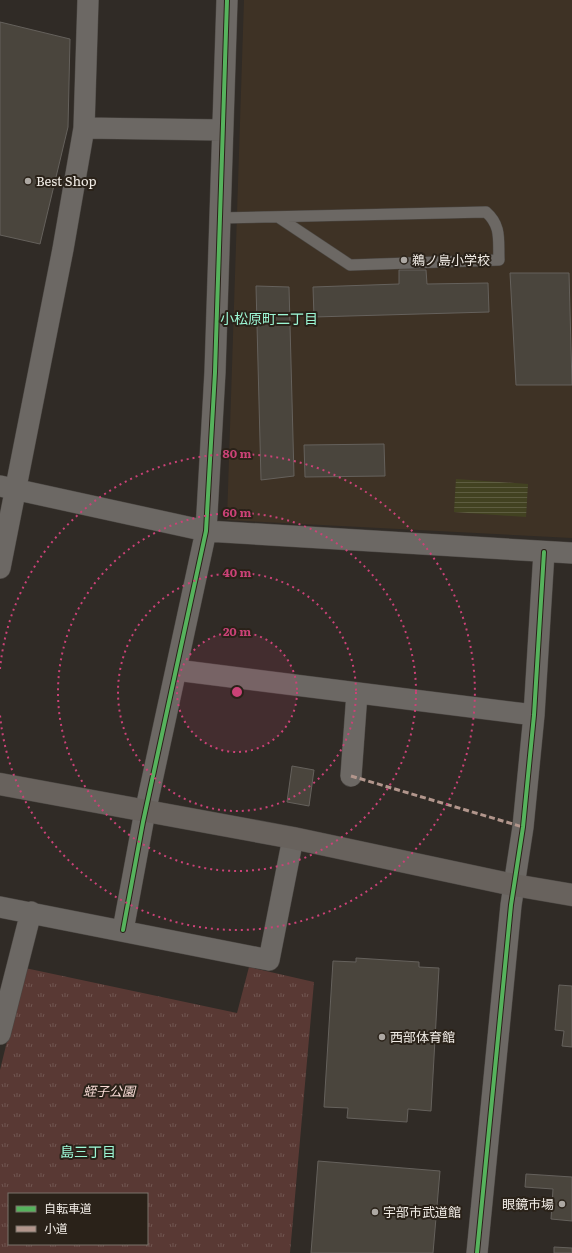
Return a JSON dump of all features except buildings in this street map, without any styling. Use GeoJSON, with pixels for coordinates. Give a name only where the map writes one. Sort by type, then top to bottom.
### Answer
{"type":"FeatureCollection","features":[{"type":"Feature","properties":{"kind":"street"},"geometry":{"type":"LineString","coordinates":[[0,568],[8,488],[63,249],[84,128],[88,0]]}},
{"type":"Feature","properties":{"kind":"street"},"geometry":{"type":"LineString","coordinates":[[123,930],[146,811],[206,531],[215,372],[227,0]]}},
{"type":"Feature","properties":{"kind":"street"},"geometry":{"type":"LineString","coordinates":[[84,128],[222,130]]}},
{"type":"Feature","properties":{"kind":"street"},"geometry":{"type":"LineString","coordinates":[[8,488],[206,531],[572,553]]}},
{"type":"Feature","properties":{"kind":"street"},"geometry":{"type":"LineString","coordinates":[[477,1253],[514,885],[523,827],[534,715],[544,552]]}},
{"type":"Feature","properties":{"kind":"street"},"geometry":{"type":"LineString","coordinates":[[176,670],[534,715]]}},
{"type":"Feature","properties":{"kind":"street"},"geometry":{"type":"LineString","coordinates":[[350,776],[357,693]]}},
{"type":"Feature","properties":{"kind":"street"},"geometry":{"type":"LineString","coordinates":[[0,784],[293,838],[514,885],[572,895]]}},
{"type":"Feature","properties":{"kind":"street"},"geometry":{"type":"LineString","coordinates":[[0,907],[123,930],[269,960],[293,838]]}},
{"type":"Feature","properties":{"kind":"street"},"geometry":{"type":"LineString","coordinates":[[0,1034],[31,912]]}},
{"type":"Feature","properties":{"kind":"lane"},"geometry":{"type":"LineString","coordinates":[[219,218],[486,212],[494,219],[498,227],[499,260],[350,265],[278,217]]}},
{"type":"Feature","properties":{"kind":"shaded area","name":"鵜ノ島小学校"},"geometry":{"type":"Polygon","coordinates":[[[244,0],[572,0],[572,538],[227,520],[244,0]]]}},
{"type":"Feature","properties":{"kind":"shaded area"},"geometry":{"type":"Polygon","coordinates":[[[456,479],[528,484],[526,517],[454,512],[456,479]]]}},
{"type":"Feature","properties":{"kind":"green space","name":"蛭子公園"},"geometry":{"type":"Polygon","coordinates":[[[249,967],[314,982],[290,1253],[0,1253],[0,1070],[25,968],[237,1013],[249,967]]]}},
{"type":"Feature","properties":{"kind":"marked path"},"geometry":{"type":"LineString","coordinates":[[351,776],[523,827]]}},
{"type":"Feature","properties":{"kind":"cycle path"},"geometry":{"type":"LineString","coordinates":[[123,930],[143,822],[206,531],[215,372],[227,0]]}},
{"type":"Feature","properties":{"kind":"cycle path"},"geometry":{"type":"LineString","coordinates":[[477,1253],[511,905],[523,827],[534,715],[544,552]]}},
{"type":"Feature","properties":{"kind":"place","name":"Best Shop"},"geometry":{"type":"Point","coordinates":[28,181]}},
{"type":"Feature","properties":{"kind":"place","name":"鵜ノ島小学校"},"geometry":{"type":"Point","coordinates":[404,260]}},
{"type":"Feature","properties":{"kind":"place","name":"西部体育館"},"geometry":{"type":"Point","coordinates":[382,1037]}},
{"type":"Feature","properties":{"kind":"place","name":"眼鏡市場"},"geometry":{"type":"Point","coordinates":[562,1204]}},
{"type":"Feature","properties":{"kind":"place","name":"宇部市武道館"},"geometry":{"type":"Point","coordinates":[375,1212]}},
{"type":"Feature","properties":{"kind":"district","name":"小松原町二丁目"},"geometry":{"type":"Point","coordinates":[269,319]}},
{"type":"Feature","properties":{"kind":"district","name":"島三丁目"},"geometry":{"type":"Point","coordinates":[88,1152]}}]}
